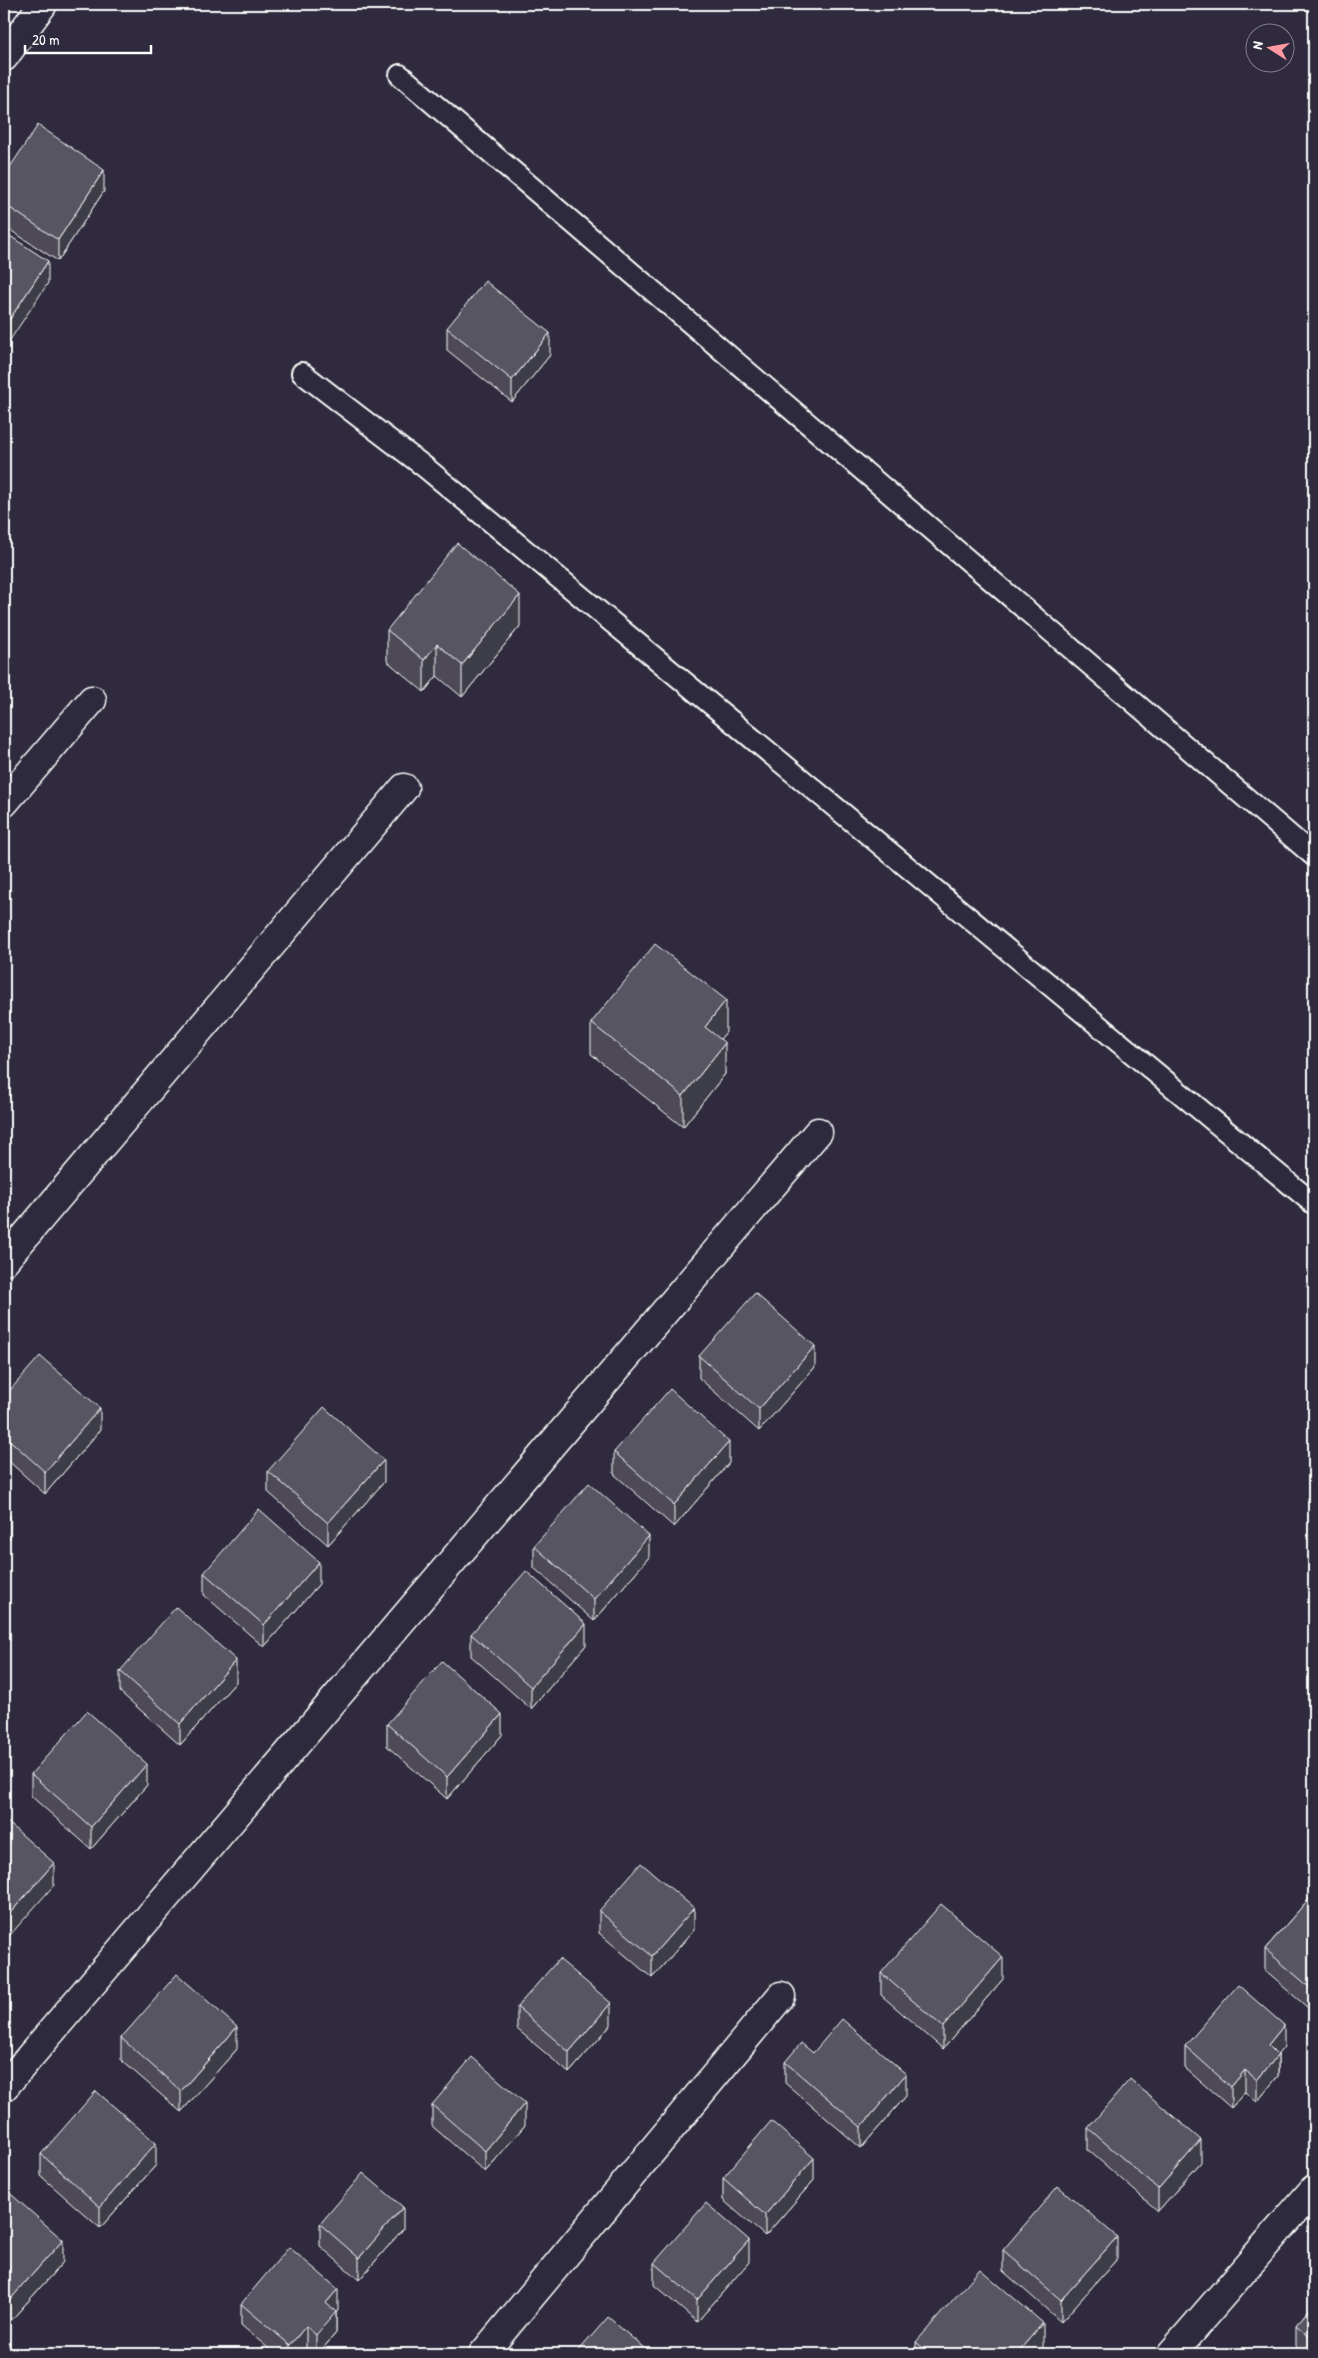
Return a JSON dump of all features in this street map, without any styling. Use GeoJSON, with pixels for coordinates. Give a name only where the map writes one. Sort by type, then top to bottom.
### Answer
{"type":"FeatureCollection","features":[{"type":"Feature","properties":{"kind":"street"},"geometry":{"type":"LineString","coordinates":[[4,57],[43,4]]}},
{"type":"Feature","properties":{"kind":"street"},"geometry":{"type":"LineString","coordinates":[[4,803],[92,700]]}},
{"type":"Feature","properties":{"kind":"street"},"geometry":{"type":"LineString","coordinates":[[4,1261],[404,788]]}},
{"type":"Feature","properties":{"kind":"street"},"geometry":{"type":"LineString","coordinates":[[4,2087],[818,1132]]}},
{"type":"Feature","properties":{"kind":"street"},"geometry":{"type":"LineString","coordinates":[[483,2354],[781,1996]]}},
{"type":"Feature","properties":{"kind":"street"},"geometry":{"type":"LineString","coordinates":[[1171,2354],[1314,2189]]}},
{"type":"Feature","properties":{"kind":"lane"},"geometry":{"type":"LineString","coordinates":[[400,75],[1314,856]]}},
{"type":"Feature","properties":{"kind":"lane"},"geometry":{"type":"LineString","coordinates":[[302,373],[426,468],[1314,1204]]}},
{"type":"Feature","properties":{"kind":"building"},"geometry":{"type":"Polygon","coordinates":[[[38,125],[104,170],[58,240],[4,204],[4,176],[38,125]]]}},
{"type":"Feature","properties":{"kind":"building"},"geometry":{"type":"Polygon","coordinates":[[[4,232],[48,261],[4,328],[4,232]]]}},
{"type":"Feature","properties":{"kind":"building"},"geometry":{"type":"Polygon","coordinates":[[[485,281],[550,333],[512,380],[447,328],[485,281]]]}},
{"type":"Feature","properties":{"kind":"building"},"geometry":{"type":"Polygon","coordinates":[[[457,543],[520,595],[462,665],[437,644],[424,660],[387,630],[457,543]]]}},
{"type":"Feature","properties":{"kind":"building"},"geometry":{"type":"Polygon","coordinates":[[[655,944],[726,1000],[705,1027],[725,1043],[683,1096],[591,1023],[655,944]]]}},
{"type":"Feature","properties":{"kind":"building"},"geometry":{"type":"Polygon","coordinates":[[[755,1293],[815,1346],[759,1409],[699,1356],[755,1293]]]}},
{"type":"Feature","properties":{"kind":"building"},"geometry":{"type":"Polygon","coordinates":[[[40,1356],[100,1408],[45,1472],[4,1435],[4,1397],[40,1356]]]}},
{"type":"Feature","properties":{"kind":"building"},"geometry":{"type":"Polygon","coordinates":[[[670,1389],[729,1442],[674,1505],[614,1452],[670,1389]]]}},
{"type":"Feature","properties":{"kind":"building"},"geometry":{"type":"Polygon","coordinates":[[[324,1407],[384,1460],[328,1523],[268,1471],[324,1407]]]}},
{"type":"Feature","properties":{"kind":"building"},"geometry":{"type":"Polygon","coordinates":[[[589,1483],[649,1536],[594,1599],[534,1546],[589,1483]]]}},
{"type":"Feature","properties":{"kind":"building"},"geometry":{"type":"Polygon","coordinates":[[[259,1509],[319,1562],[264,1625],[204,1573],[259,1509]]]}},
{"type":"Feature","properties":{"kind":"building"},"geometry":{"type":"Polygon","coordinates":[[[4,1511],[10,1516],[4,1523],[4,1511]]]}},
{"type":"Feature","properties":{"kind":"building"},"geometry":{"type":"Polygon","coordinates":[[[526,1571],[586,1624],[531,1687],[471,1634],[526,1571]]]}},
{"type":"Feature","properties":{"kind":"building"},"geometry":{"type":"Polygon","coordinates":[[[176,1607],[236,1660],[180,1724],[120,1671],[176,1607]]]}},
{"type":"Feature","properties":{"kind":"building"},"geometry":{"type":"Polygon","coordinates":[[[442,1661],[502,1714],[447,1777],[387,1724],[442,1661]]]}},
{"type":"Feature","properties":{"kind":"building"},"geometry":{"type":"Polygon","coordinates":[[[87,1711],[147,1764],[91,1827],[31,1774],[87,1711]]]}},
{"type":"Feature","properties":{"kind":"building"},"geometry":{"type":"Polygon","coordinates":[[[4,1819],[54,1863],[4,1920],[4,1819]]]}},
{"type":"Feature","properties":{"kind":"building"},"geometry":{"type":"Polygon","coordinates":[[[641,1863],[694,1908],[652,1956],[599,1911],[641,1863]]]}},
{"type":"Feature","properties":{"kind":"building"},"geometry":{"type":"Polygon","coordinates":[[[1314,1893],[1314,1991],[1265,1949],[1314,1893]]]}},
{"type":"Feature","properties":{"kind":"building"},"geometry":{"type":"Polygon","coordinates":[[[941,1904],[1003,1957],[943,2027],[881,1973],[941,1904]]]}},
{"type":"Feature","properties":{"kind":"building"},"geometry":{"type":"Polygon","coordinates":[[[559,1959],[611,2003],[569,2052],[517,2007],[559,1959]]]}},
{"type":"Feature","properties":{"kind":"building"},"geometry":{"type":"Polygon","coordinates":[[[177,1974],[237,2027],[181,2091],[121,2038],[177,1974]]]}},
{"type":"Feature","properties":{"kind":"building"},"geometry":{"type":"Polygon","coordinates":[[[1238,1985],[1284,2025],[1268,2045],[1278,2055],[1257,2080],[1245,2070],[1231,2087],[1185,2046],[1238,1985]]]}},
{"type":"Feature","properties":{"kind":"building"},"geometry":{"type":"Polygon","coordinates":[[[842,2019],[906,2074],[861,2127],[785,2062],[801,2043],[813,2053],[842,2019]]]}},
{"type":"Feature","properties":{"kind":"building"},"geometry":{"type":"Polygon","coordinates":[[[472,2057],[525,2103],[485,2151],[432,2105],[472,2057]]]}},
{"type":"Feature","properties":{"kind":"building"},"geometry":{"type":"Polygon","coordinates":[[[1130,2079],[1201,2140],[1158,2189],[1088,2128],[1130,2079]]]}},
{"type":"Feature","properties":{"kind":"building"},"geometry":{"type":"Polygon","coordinates":[[[96,2091],[156,2143],[100,2207],[41,2154],[96,2091]]]}},
{"type":"Feature","properties":{"kind":"building"},"geometry":{"type":"Polygon","coordinates":[[[771,2121],[814,2158],[765,2215],[723,2178],[771,2121]]]}},
{"type":"Feature","properties":{"kind":"building"},"geometry":{"type":"Polygon","coordinates":[[[363,2173],[403,2207],[359,2258],[320,2224],[363,2173]]]}},
{"type":"Feature","properties":{"kind":"building"},"geometry":{"type":"Polygon","coordinates":[[[1058,2186],[1117,2237],[1061,2300],[1003,2250],[1058,2186]]]}},
{"type":"Feature","properties":{"kind":"building"},"geometry":{"type":"Polygon","coordinates":[[[4,2188],[63,2240],[7,2303],[4,2300],[4,2188]]]}},
{"type":"Feature","properties":{"kind":"building"},"geometry":{"type":"Polygon","coordinates":[[[706,2203],[749,2240],[697,2300],[654,2263],[706,2203]]]}},
{"type":"Feature","properties":{"kind":"building"},"geometry":{"type":"Polygon","coordinates":[[[289,2247],[338,2289],[326,2303],[336,2312],[316,2335],[306,2326],[290,2345],[241,2304],[289,2247]]]}},
{"type":"Feature","properties":{"kind":"building"},"geometry":{"type":"Polygon","coordinates":[[[980,2269],[1043,2323],[1016,2354],[930,2354],[916,2342],[980,2269]]]}},
{"type":"Feature","properties":{"kind":"building"},"geometry":{"type":"Polygon","coordinates":[[[1314,2304],[1314,2341],[1296,2325],[1314,2304]]]}},
{"type":"Feature","properties":{"kind":"building"},"geometry":{"type":"Polygon","coordinates":[[[608,2317],[651,2354],[576,2354],[608,2317]]]}},
{"type":"Feature","properties":{"kind":"building"},"geometry":{"type":"Polygon","coordinates":[[[1271,2346],[1280,2354],[1263,2354],[1271,2346]]]}}]}
